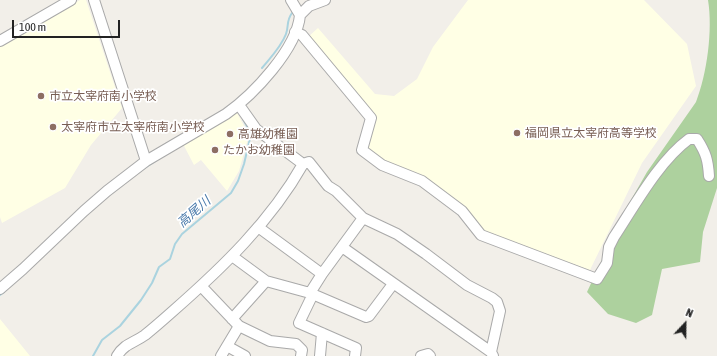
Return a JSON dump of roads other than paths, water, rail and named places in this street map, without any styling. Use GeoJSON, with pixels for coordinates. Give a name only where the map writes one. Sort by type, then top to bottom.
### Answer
{"type":"FeatureCollection","features":[{"type":"Feature","properties":{"kind":"street"},"geometry":{"type":"LineString","coordinates":[[0,41],[71,0]]}},
{"type":"Feature","properties":{"kind":"street"},"geometry":{"type":"LineString","coordinates":[[94,0],[146,161]]}},
{"type":"Feature","properties":{"kind":"street"},"geometry":{"type":"LineString","coordinates":[[291,0],[300,15]]}},
{"type":"Feature","properties":{"kind":"street"},"geometry":{"type":"LineString","coordinates":[[0,289],[84,211],[146,161],[226,114],[238,104],[267,76],[283,56],[295,32],[300,15],[309,6],[325,0]]}},
{"type":"Feature","properties":{"kind":"street"},"geometry":{"type":"LineString","coordinates":[[295,32],[302,35],[371,118],[362,150],[382,165],[422,181],[462,211],[481,235],[597,279],[607,263],[609,247],[614,237],[660,168],[678,147],[689,139],[697,139],[708,160],[709,176]]}},
{"type":"Feature","properties":{"kind":"street"},"geometry":{"type":"LineString","coordinates":[[238,104],[256,129],[303,164]]}},
{"type":"Feature","properties":{"kind":"street"},"geometry":{"type":"LineString","coordinates":[[117,356],[121,348],[144,335],[201,286],[232,256],[258,227],[292,184],[303,164],[309,162],[328,186],[336,191],[363,218],[397,234],[467,285],[492,298],[496,302],[500,311],[492,354],[342,247]]}},
{"type":"Feature","properties":{"kind":"street"},"geometry":{"type":"LineString","coordinates":[[355,356],[356,348],[299,323],[311,294],[322,274],[363,218]]}},
{"type":"Feature","properties":{"kind":"street"},"geometry":{"type":"LineString","coordinates":[[258,227],[322,274]]}},
{"type":"Feature","properties":{"kind":"street"},"geometry":{"type":"LineString","coordinates":[[232,256],[266,281],[311,294],[366,317],[369,316],[393,284]]}},
{"type":"Feature","properties":{"kind":"street"},"geometry":{"type":"LineString","coordinates":[[221,356],[227,346],[236,323],[266,281]]}},
{"type":"Feature","properties":{"kind":"street"},"geometry":{"type":"LineString","coordinates":[[201,286],[236,323],[270,341],[296,344],[302,350],[301,356]]}},
{"type":"Feature","properties":{"kind":"street"},"geometry":{"type":"LineString","coordinates":[[320,356],[322,333]]}},
{"type":"Feature","properties":{"kind":"street"},"geometry":{"type":"LineString","coordinates":[[227,346],[245,356]]}},
{"type":"Feature","properties":{"kind":"street"},"geometry":{"type":"LineString","coordinates":[[421,356],[428,354],[430,356]]}},
{"type":"Feature","properties":{"kind":"waterway"},"geometry":{"type":"LineString","coordinates":[[262,68],[276,52],[284,39],[292,13]]}},
{"type":"Feature","properties":{"kind":"waterway","name":"高尾川"},"geometry":{"type":"LineString","coordinates":[[93,356],[102,340],[120,326],[141,300],[152,283],[159,267],[170,259],[175,244],[182,234],[231,193],[238,181],[244,164],[251,134],[243,119]]}},
{"type":"Feature","properties":{"kind":"waterway"},"geometry":{"type":"LineString","coordinates":[[143,169],[157,160]]}},
{"type":"Feature","properties":{"kind":"waterway"},"geometry":{"type":"LineString","coordinates":[[0,295],[4,292]]}},
{"type":"Feature","properties":{"kind":"place","name":"市立太宰府南小学校"},"geometry":{"type":"Point","coordinates":[41,96]}},
{"type":"Feature","properties":{"kind":"place","name":"太宰府市立太宰府南小学校"},"geometry":{"type":"Point","coordinates":[53,127]}},
{"type":"Feature","properties":{"kind":"place","name":"福岡県立太宰府高等学校"},"geometry":{"type":"Point","coordinates":[517,133]}},
{"type":"Feature","properties":{"kind":"place","name":"高雄幼稚園"},"geometry":{"type":"Point","coordinates":[230,134]}},
{"type":"Feature","properties":{"kind":"place","name":"たかお幼稚園"},"geometry":{"type":"Point","coordinates":[215,150]}}]}
